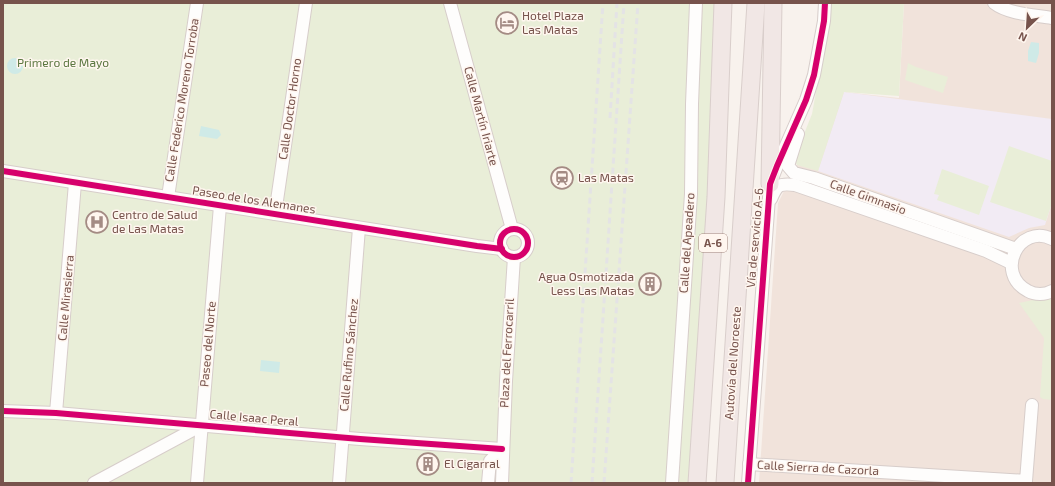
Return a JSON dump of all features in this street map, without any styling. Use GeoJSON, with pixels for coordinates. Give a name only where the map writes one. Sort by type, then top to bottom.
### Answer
{"type":"FeatureCollection","features":[{"type":"Feature","properties":{"kind":"highway","name":"A-6"},"geometry":{"type":"LineString","coordinates":[[697,483],[716,197],[723,3]]}},
{"type":"Feature","properties":{"kind":"highway","name":"Autovía del Noroeste"},"geometry":{"type":"LineString","coordinates":[[725,483],[756,3]]}},
{"type":"Feature","properties":{"kind":"highway"},"geometry":{"type":"LineString","coordinates":[[770,184],[773,3]]}},
{"type":"Feature","properties":{"kind":"street","name":"Calle Federico Moreno Torroba"},"geometry":{"type":"LineString","coordinates":[[168,197],[197,3]]}},
{"type":"Feature","properties":{"kind":"street","name":"Calle Doctor Horno"},"geometry":{"type":"LineString","coordinates":[[275,214],[306,3]]}},
{"type":"Feature","properties":{"kind":"street","name":"Calle Martín Iriarte"},"geometry":{"type":"LineString","coordinates":[[450,3],[512,229]]}},
{"type":"Feature","properties":{"kind":"street","name":"Calle del Apeadero"},"geometry":{"type":"LineString","coordinates":[[672,483],[691,194],[692,104],[696,3]]}},
{"type":"Feature","properties":{"kind":"street","name":"Vía de servicio A-6"},"geometry":{"type":"LineString","coordinates":[[748,483],[770,202],[770,184],[788,138],[806,100],[814,75],[824,21],[825,3]]}},
{"type":"Feature","properties":{"kind":"street"},"geometry":{"type":"LineString","coordinates":[[994,3],[999,7],[1023,14],[1052,18]]}},
{"type":"Feature","properties":{"kind":"street","name":"Calle Gimnasio"},"geometry":{"type":"LineString","coordinates":[[806,100],[800,129],[788,166],[794,173],[814,178],[1016,249]]}},
{"type":"Feature","properties":{"kind":"street","name":"Paseo de los Alemanes"},"geometry":{"type":"LineString","coordinates":[[3,171],[502,249]]}},
{"type":"Feature","properties":{"kind":"street","name":"Calle Mirasierra"},"geometry":{"type":"LineString","coordinates":[[56,413],[75,183]]}},
{"type":"Feature","properties":{"kind":"street","name":"Calle Gimnasio"},"geometry":{"type":"LineString","coordinates":[[770,202],[776,187],[784,183],[795,185],[986,251],[1012,263]]}},
{"type":"Feature","properties":{"kind":"street","name":"Paseo del Norte"},"geometry":{"type":"LineString","coordinates":[[196,483],[220,206]]}},
{"type":"Feature","properties":{"kind":"street","name":"Calle Rufino Sánchez"},"geometry":{"type":"LineString","coordinates":[[339,483],[360,228]]}},
{"type":"Feature","properties":{"kind":"street"},"geometry":{"type":"LineString","coordinates":[[512,229],[517,229],[526,235],[528,245],[523,254],[514,257],[507,254],[502,249],[501,238],[506,232],[512,229]]}},
{"type":"Feature","properties":{"kind":"street"},"geometry":{"type":"LineString","coordinates":[[1052,239],[1039,236],[1022,242],[1016,249],[1012,263],[1014,277],[1022,288],[1030,292],[1040,294],[1052,291]]}},
{"type":"Feature","properties":{"kind":"street","name":"Plaza del Ferrocarril"},"geometry":{"type":"LineString","coordinates":[[502,483],[502,449],[514,257]]}},
{"type":"Feature","properties":{"kind":"street","name":"Calle Sierra de Cazorla"},"geometry":{"type":"LineString","coordinates":[[749,464],[1026,481],[1032,404]]}},
{"type":"Feature","properties":{"kind":"street","name":"Calle Isaac Peral"},"geometry":{"type":"LineString","coordinates":[[3,411],[56,413],[502,449]]}},
{"type":"Feature","properties":{"kind":"street"},"geometry":{"type":"LineString","coordinates":[[94,483],[202,425]]}},
{"type":"Feature","properties":{"kind":"street"},"geometry":{"type":"LineString","coordinates":[[488,483],[490,462],[502,449]]}},
{"type":"Feature","properties":{"kind":"shaded area"},"geometry":{"type":"Polygon","coordinates":[[[904,3],[1052,3],[1052,483],[759,483],[778,203],[797,165],[844,92],[899,98],[904,3]]]}},
{"type":"Feature","properties":{"kind":"shaded area"},"geometry":{"type":"Polygon","coordinates":[[[844,92],[1052,119],[1052,203],[1045,225],[1029,228],[1009,237],[818,171],[844,92]]]}},
{"type":"Feature","properties":{"kind":"green space","name":"Primero de Mayo"},"geometry":{"type":"Polygon","coordinates":[[[3,3],[717,3],[699,483],[3,483],[3,3]]]}},
{"type":"Feature","properties":{"kind":"green space"},"geometry":{"type":"Polygon","coordinates":[[[830,3],[904,3],[899,96],[844,92],[818,171],[797,165],[794,159],[812,114],[828,26],[830,3]]]}},
{"type":"Feature","properties":{"kind":"green space"},"geometry":{"type":"Polygon","coordinates":[[[908,63],[948,77],[943,93],[905,80],[908,63]]]}},
{"type":"Feature","properties":{"kind":"green space"},"geometry":{"type":"Polygon","coordinates":[[[1009,146],[1052,161],[1052,203],[1046,221],[990,202],[1009,146]]]}},
{"type":"Feature","properties":{"kind":"green space"},"geometry":{"type":"Polygon","coordinates":[[[942,169],[989,186],[979,215],[937,200],[939,195],[934,194],[942,169]]]}},
{"type":"Feature","properties":{"kind":"green space"},"geometry":{"type":"Polygon","coordinates":[[[1052,296],[1052,400],[1043,399],[1040,397],[1044,338],[1019,303],[1052,296]]]}},
{"type":"Feature","properties":{"kind":"water"},"geometry":{"type":"Polygon","coordinates":[[[1031,42],[1039,43],[1039,53],[1036,63],[1028,61],[1028,51],[1031,42]]]}},
{"type":"Feature","properties":{"kind":"water"},"geometry":{"type":"Polygon","coordinates":[[[15,58],[22,63],[23,66],[18,73],[15,74],[8,69],[7,66],[12,59],[15,58]]]}},
{"type":"Feature","properties":{"kind":"water"},"geometry":{"type":"Polygon","coordinates":[[[201,126],[219,130],[221,135],[217,139],[199,136],[201,126]]]}},
{"type":"Feature","properties":{"kind":"water"},"geometry":{"type":"Polygon","coordinates":[[[261,360],[280,362],[279,373],[260,371],[261,360]]]}},
{"type":"Feature","properties":{"kind":"railway"},"geometry":{"type":"LineString","coordinates":[[571,483],[603,3]]}},
{"type":"Feature","properties":{"kind":"railway"},"geometry":{"type":"LineString","coordinates":[[610,118],[617,3]]}},
{"type":"Feature","properties":{"kind":"railway"},"geometry":{"type":"LineString","coordinates":[[592,483],[624,3]]}},
{"type":"Feature","properties":{"kind":"railway"},"geometry":{"type":"LineString","coordinates":[[604,483],[638,3]]}},
{"type":"Feature","properties":{"kind":"cycle path"},"geometry":{"type":"LineString","coordinates":[[748,483],[770,184],[806,100],[814,75],[824,21],[825,3]]}},
{"type":"Feature","properties":{"kind":"cycle path"},"geometry":{"type":"LineString","coordinates":[[3,171],[502,249]]}},
{"type":"Feature","properties":{"kind":"cycle path"},"geometry":{"type":"LineString","coordinates":[[514,229],[524,233],[528,243],[524,253],[514,257],[504,253],[500,243],[504,233],[514,229]]}},
{"type":"Feature","properties":{"kind":"cycle path"},"geometry":{"type":"LineString","coordinates":[[3,411],[56,413],[360,439],[502,449]]}},
{"type":"Feature","properties":{"kind":"place","name":"Hotel Plaza Las Matas"},"geometry":{"type":"Point","coordinates":[507,23]}},
{"type":"Feature","properties":{"kind":"place","name":"Las Matas"},"geometry":{"type":"Point","coordinates":[562,178]}},
{"type":"Feature","properties":{"kind":"place","name":"Centro de Salud de Las Matas"},"geometry":{"type":"Point","coordinates":[97,222]}},
{"type":"Feature","properties":{"kind":"place","name":"Agua Osmotizada Less Las Matas"},"geometry":{"type":"Point","coordinates":[650,284]}},
{"type":"Feature","properties":{"kind":"place","name":"El Cigarral"},"geometry":{"type":"Point","coordinates":[428,464]}}]}
